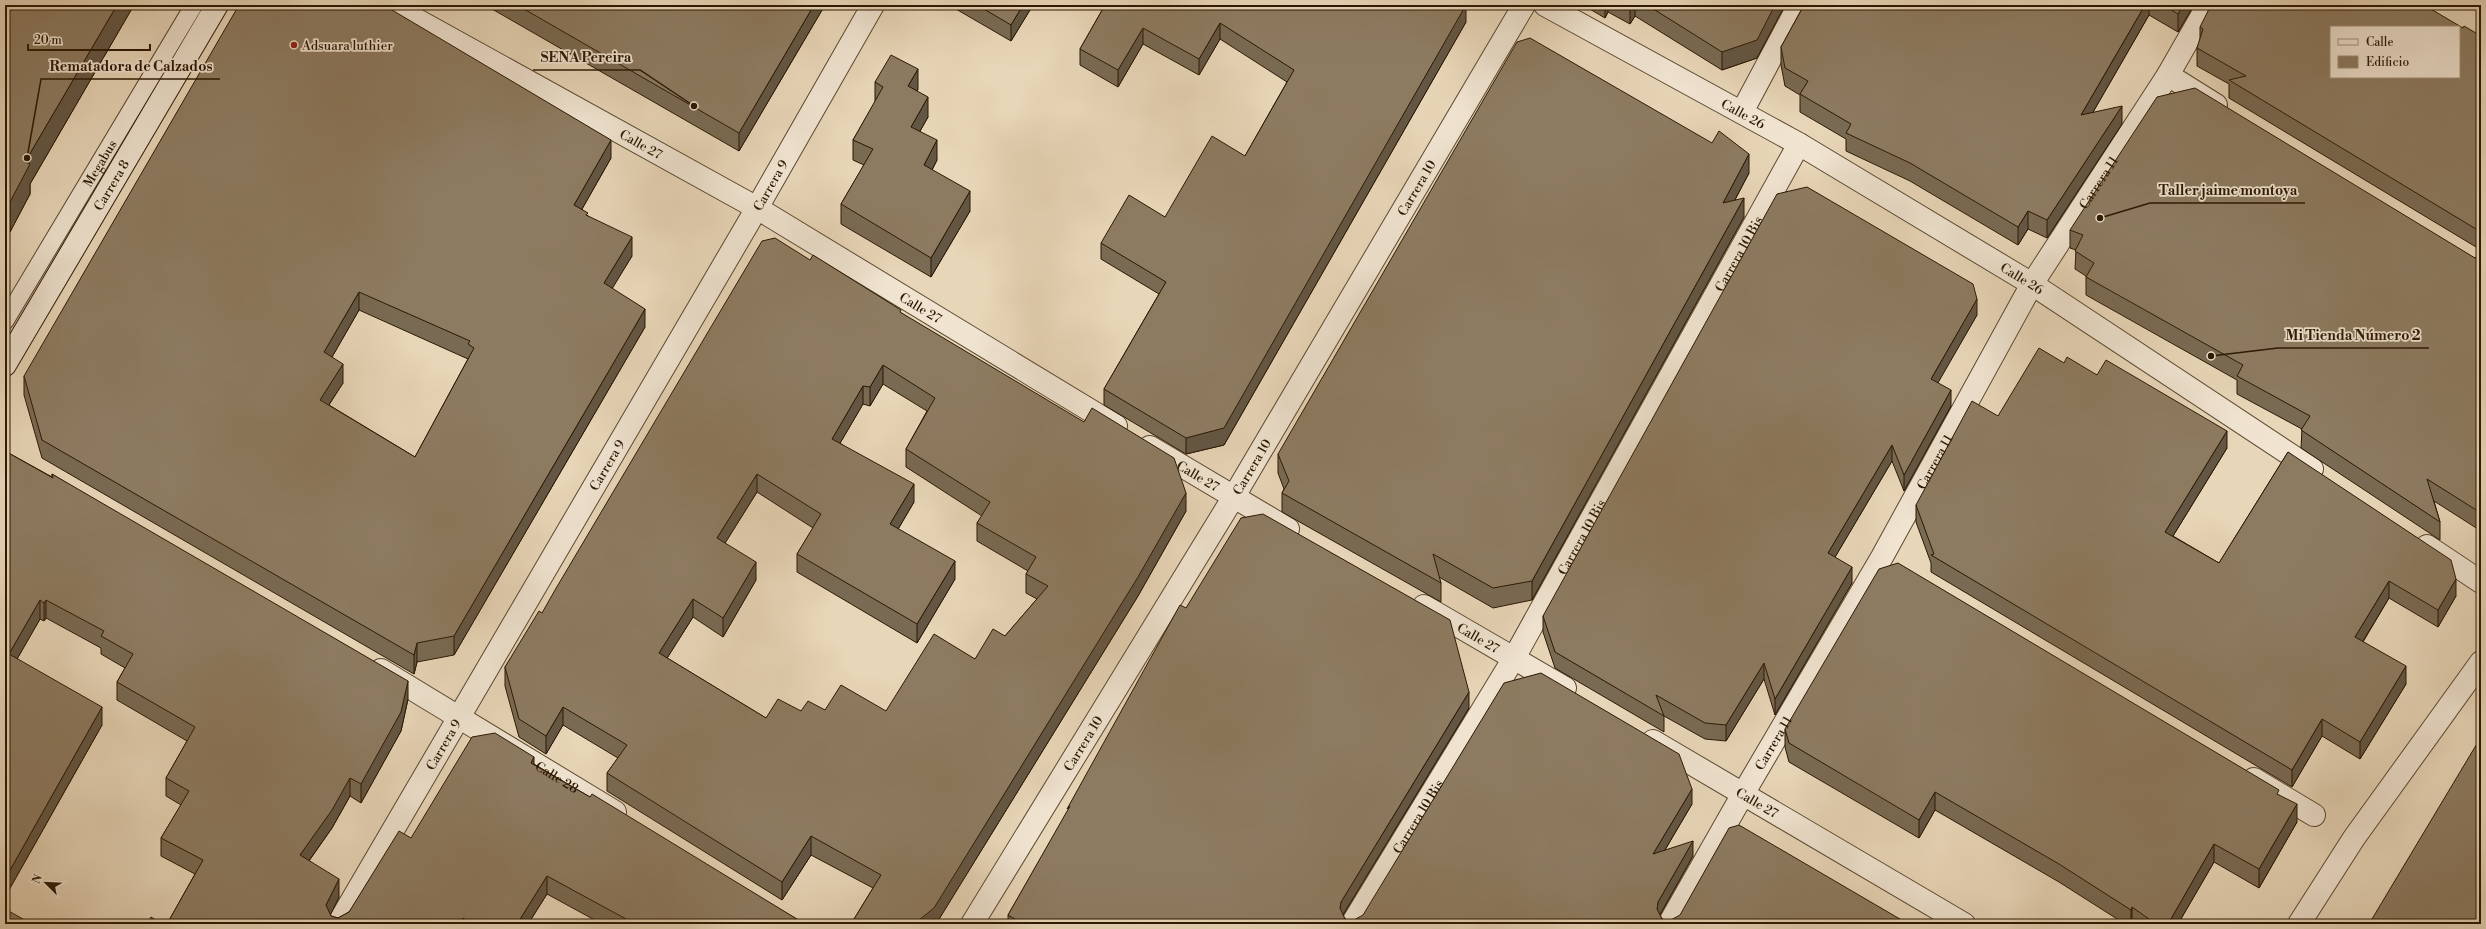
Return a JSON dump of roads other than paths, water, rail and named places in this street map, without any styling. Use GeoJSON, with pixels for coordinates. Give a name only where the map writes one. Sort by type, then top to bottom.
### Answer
{"type":"FeatureCollection","features":[{"type":"Feature","properties":{"kind":"street","name":"Carrera 8"},"geometry":{"type":"LineString","coordinates":[[5,365],[217,5]]}},
{"type":"Feature","properties":{"kind":"street","name":"Calle 27"},"geometry":{"type":"LineString","coordinates":[[390,5],[757,208],[1233,498],[1308,541]]}},
{"type":"Feature","properties":{"kind":"street","name":"Carrera 9"},"geometry":{"type":"LineString","coordinates":[[338,924],[757,208],[873,5]]}},
{"type":"Feature","properties":{"kind":"street","name":"Carrera 10"},"geometry":{"type":"LineString","coordinates":[[972,924],[1233,498],[1524,5]]}},
{"type":"Feature","properties":{"kind":"street","name":"Calle 26"},"geometry":{"type":"LineString","coordinates":[[1545,5],[1799,144],[2032,284],[2329,481]]}},
{"type":"Feature","properties":{"kind":"street"},"geometry":{"type":"LineString","coordinates":[[1742,112],[1798,5]]}},
{"type":"Feature","properties":{"kind":"street","name":"Carrera 11"},"geometry":{"type":"LineString","coordinates":[[1669,924],[1742,794],[1882,557],[2032,284],[2168,75],[2208,5]]}},
{"type":"Feature","properties":{"kind":"street"},"geometry":{"type":"LineString","coordinates":[[2168,75],[2236,116]]}},
{"type":"Feature","properties":{"kind":"street","name":"Carrera 10 Bis"},"geometry":{"type":"LineString","coordinates":[[1352,924],[1514,658],[1799,144]]}},
{"type":"Feature","properties":{"kind":"street"},"geometry":{"type":"LineString","coordinates":[[2408,534],[2481,582]]}},
{"type":"Feature","properties":{"kind":"street"},"geometry":{"type":"LineString","coordinates":[[1882,557],[1902,570]]}},
{"type":"Feature","properties":{"kind":"street","name":"Calle 27"},"geometry":{"type":"LineString","coordinates":[[1404,595],[1582,698]]}},
{"type":"Feature","properties":{"kind":"street","name":"Calle 28"},"geometry":{"type":"LineString","coordinates":[[363,659],[460,715],[635,824]]}},
{"type":"Feature","properties":{"kind":"street"},"geometry":{"type":"LineString","coordinates":[[2299,924],[2354,838],[2481,662]]}},
{"type":"Feature","properties":{"kind":"street","name":"Calle 27"},"geometry":{"type":"LineString","coordinates":[[1635,730],[1964,924]]}},
{"type":"Feature","properties":{"kind":"street"},"geometry":{"type":"LineString","coordinates":[[2238,770],[2314,815]]}},
{"type":"Feature","properties":{"kind":"lane","name":"Megabus"},"geometry":{"type":"LineString","coordinates":[[5,321],[194,5]]}},
{"type":"Feature","properties":{"kind":"place","name":"Adsuara luthier"},"geometry":{"type":"Point","coordinates":[294,45]}},
{"type":"Feature","properties":{"kind":"place","name":"SENA Pereira"},"geometry":{"type":"Point","coordinates":[694,106]}},
{"type":"Feature","properties":{"kind":"place","name":"Rematadora de Calzados"},"geometry":{"type":"Point","coordinates":[27,158]}},
{"type":"Feature","properties":{"kind":"place","name":"Taller jaime montoya"},"geometry":{"type":"Point","coordinates":[2100,218]}},
{"type":"Feature","properties":{"kind":"place","name":"Mi Tienda Número 2"},"geometry":{"type":"Point","coordinates":[2211,356]}}]}
